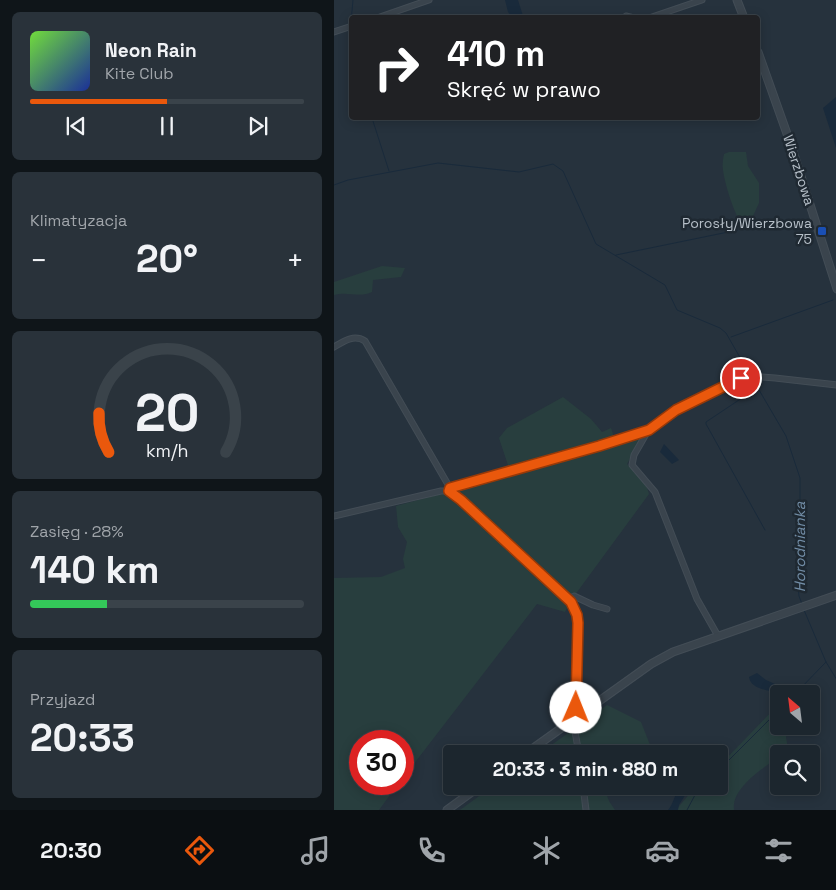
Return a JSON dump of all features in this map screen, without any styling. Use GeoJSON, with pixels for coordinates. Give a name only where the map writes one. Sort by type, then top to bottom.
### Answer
{"type":"FeatureCollection","features":[{"type":"Feature","properties":{"kind":"street"},"geometry":{"type":"LineString","coordinates":[[386,15],[429,0]]}},
{"type":"Feature","properties":{"kind":"street"},"geometry":{"type":"LineString","coordinates":[[658,15],[702,0]]}},
{"type":"Feature","properties":{"kind":"street"},"geometry":{"type":"LineString","coordinates":[[737,0],[743,15]]}},
{"type":"Feature","properties":{"kind":"street"},"geometry":{"type":"LineString","coordinates":[[334,32],[349,27]]}},
{"type":"Feature","properties":{"kind":"street","name":"Wierzbowa"},"geometry":{"type":"LineString","coordinates":[[760,58],[833,268],[836,289]]}},
{"type":"Feature","properties":{"kind":"street"},"geometry":{"type":"LineString","coordinates":[[334,347],[353,338],[360,338],[365,341],[436,461],[450,489],[569,599],[575,609],[578,623],[575,703],[580,714]]}},
{"type":"Feature","properties":{"kind":"street"},"geometry":{"type":"LineString","coordinates":[[334,516],[450,489],[649,430],[676,410],[751,376],[836,385]]}},
{"type":"Feature","properties":{"kind":"street"},"geometry":{"type":"LineString","coordinates":[[649,430],[634,455],[632,465],[655,492],[697,598],[718,636]]}},
{"type":"Feature","properties":{"kind":"street"},"geometry":{"type":"LineString","coordinates":[[538,745],[651,664],[673,652],[836,595]]}},
{"type":"Feature","properties":{"kind":"street"},"geometry":{"type":"LineString","coordinates":[[569,599],[574,596],[593,605],[608,609]]}},
{"type":"Feature","properties":{"kind":"street"},"geometry":{"type":"LineString","coordinates":[[571,721],[574,726],[577,745]]}},
{"type":"Feature","properties":{"kind":"street"},"geometry":{"type":"LineString","coordinates":[[447,810],[468,795]]}},
{"type":"Feature","properties":{"kind":"street"},"geometry":{"type":"LineString","coordinates":[[584,795],[586,810]]}},
{"type":"Feature","properties":{"kind":"green space"},"geometry":{"type":"Polygon","coordinates":[[[729,152],[746,152],[748,166],[759,183],[759,203],[753,216],[743,225],[733,207],[724,175],[724,154],[729,152]]]}},
{"type":"Feature","properties":{"kind":"green space"},"geometry":{"type":"Polygon","coordinates":[[[382,266],[405,268],[401,277],[373,280],[372,292],[367,294],[334,295],[334,282],[382,266]]]}},
{"type":"Feature","properties":{"kind":"green space"},"geometry":{"type":"Polygon","coordinates":[[[563,397],[591,419],[602,432],[611,428],[616,443],[643,435],[627,464],[646,484],[649,494],[572,599],[565,612],[537,604],[414,764],[414,730],[349,730],[349,795],[390,795],[379,810],[334,810],[334,578],[381,577],[405,568],[403,559],[407,542],[398,527],[396,506],[455,490],[508,465],[499,438],[507,428],[563,397]]]}},
{"type":"Feature","properties":{"kind":"green space"},"geometry":{"type":"Polygon","coordinates":[[[607,705],[641,722],[650,745],[551,745],[607,705]]]}},
{"type":"Feature","properties":{"kind":"green space"},"geometry":{"type":"Polygon","coordinates":[[[770,713],[770,735],[787,735],[787,745],[770,745],[770,764],[749,779],[743,786],[734,802],[734,810],[676,810],[688,795],[728,795],[728,757],[770,713]]]}},
{"type":"Feature","properties":{"kind":"green space"},"geometry":{"type":"Polygon","coordinates":[[[481,795],[607,795],[615,810],[460,810],[481,795]]]}},
{"type":"Feature","properties":{"kind":"water"},"geometry":{"type":"Polygon","coordinates":[[[505,0],[518,0],[523,15],[510,15],[505,0]]]}},
{"type":"Feature","properties":{"kind":"water"},"geometry":{"type":"Polygon","coordinates":[[[836,97],[837,148],[823,108],[836,97]]]}},
{"type":"Feature","properties":{"kind":"water"},"geometry":{"type":"Polygon","coordinates":[[[664,444],[679,460],[672,464],[660,452],[664,444]]]}},
{"type":"Feature","properties":{"kind":"water"},"geometry":{"type":"Polygon","coordinates":[[[757,673],[777,685],[770,685],[770,691],[763,689],[754,685],[749,677],[757,673]]]}},
{"type":"Feature","properties":{"kind":"water"},"geometry":{"type":"Polygon","coordinates":[[[675,795],[685,795],[678,810],[668,810],[675,795]]]}},
{"type":"Feature","properties":{"kind":"waterway"},"geometry":{"type":"LineString","coordinates":[[352,15],[353,0]]}},
{"type":"Feature","properties":{"kind":"waterway"},"geometry":{"type":"LineString","coordinates":[[373,120],[389,171]]}},
{"type":"Feature","properties":{"kind":"waterway","name":"Horodnianka"},"geometry":{"type":"LineString","coordinates":[[334,185],[348,180],[438,163],[519,172],[553,164],[563,171],[596,244],[665,285],[677,310],[720,328],[726,333],[750,375]]}},
{"type":"Feature","properties":{"kind":"waterway"},"geometry":{"type":"LineString","coordinates":[[616,255],[738,230]]}},
{"type":"Feature","properties":{"kind":"waterway"},"geometry":{"type":"LineString","coordinates":[[731,337],[833,300]]}},
{"type":"Feature","properties":{"kind":"waterway","name":"Horodnianka"},"geometry":{"type":"LineString","coordinates":[[752,378],[786,436],[800,478],[800,520],[803,533],[797,576],[799,596],[802,604]]}},
{"type":"Feature","properties":{"kind":"waterway"},"geometry":{"type":"LineString","coordinates":[[757,388],[706,422],[706,424],[765,530]]}},
{"type":"Feature","properties":{"kind":"waterway","name":"Horodnianka"},"geometry":{"type":"LineString","coordinates":[[804,610],[826,662],[837,680]]}},
{"type":"Feature","properties":{"kind":"waterway"},"geometry":{"type":"LineString","coordinates":[[804,685],[826,662]]}},
{"type":"Feature","properties":{"kind":"waterway"},"geometry":{"type":"LineString","coordinates":[[728,761],[770,719]]}},
{"type":"Feature","properties":{"kind":"waterway"},"geometry":{"type":"LineString","coordinates":[[687,810],[695,795]]}},
{"type":"Feature","properties":{"kind":"place","name":"Porosły/Wierzbowa 75"},"geometry":{"type":"Point","coordinates":[822,231]}},
{"type":"Feature","properties":{"kind":"route"},"geometry":{"type":"LineString","coordinates":[[576,708],[578,623],[577,615],[571,602],[449,491],[450,488],[649,430],[676,410],[741,378]]}}]}
